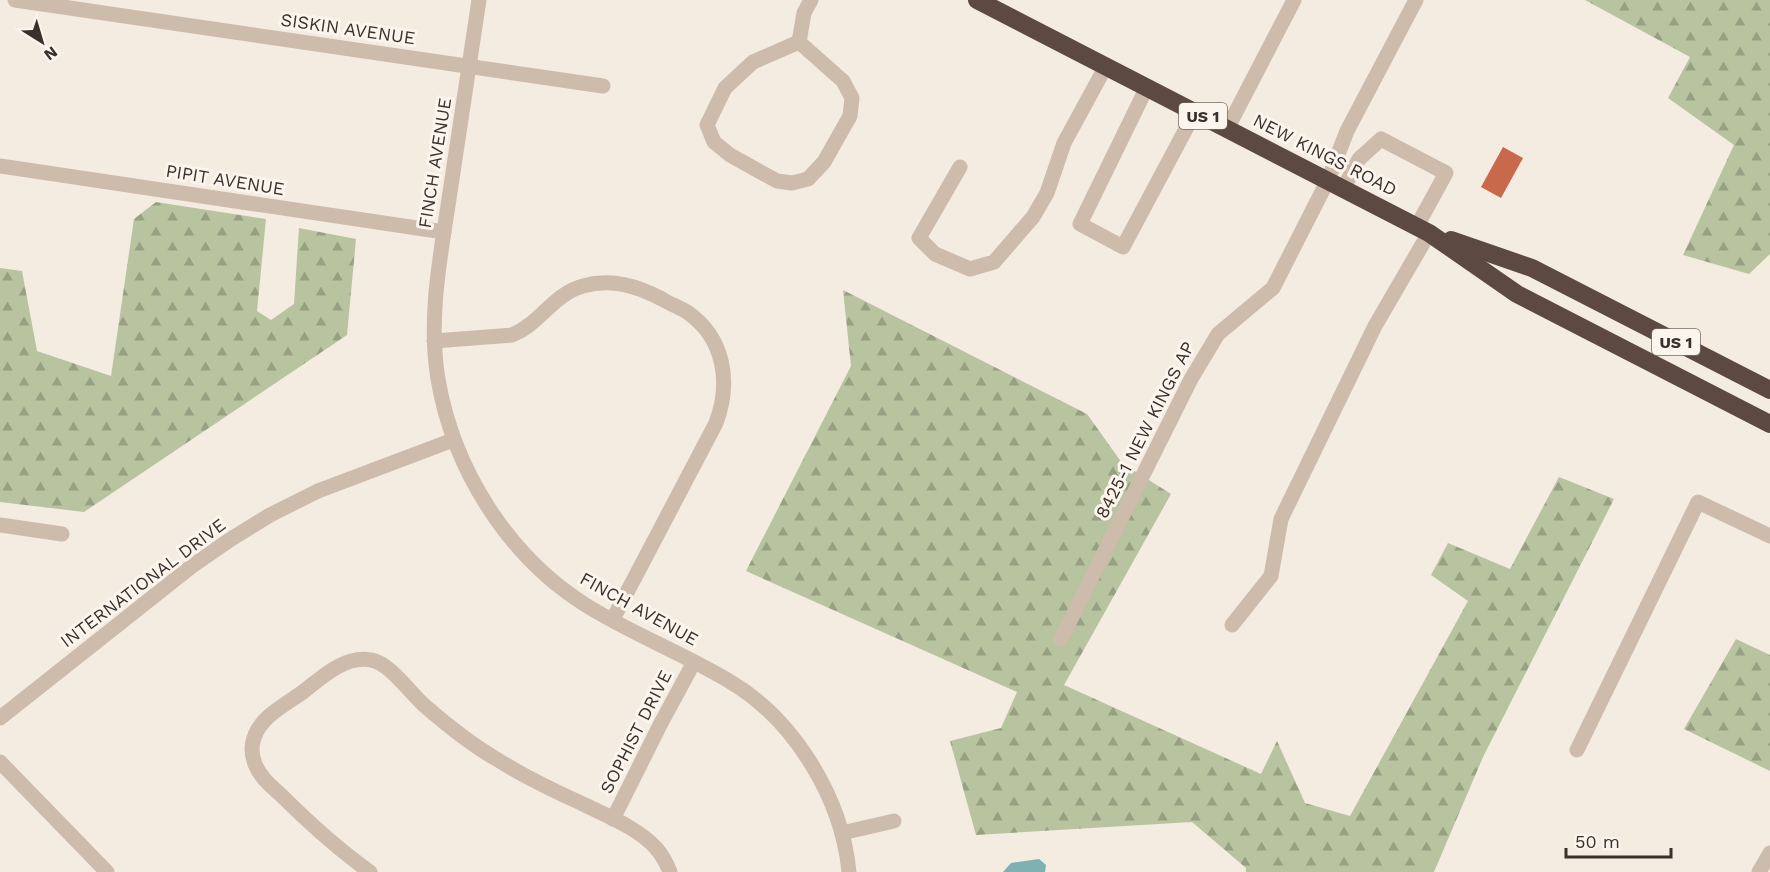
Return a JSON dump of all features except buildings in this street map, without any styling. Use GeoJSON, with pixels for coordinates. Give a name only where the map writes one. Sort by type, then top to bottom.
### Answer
{"type":"FeatureCollection","features":[{"type":"Feature","properties":{"kind":"highway","name":"NEW KINGS ROAD"},"geometry":{"type":"LineString","coordinates":[[976,0],[1423,229],[1532,268],[1770,390]]}},
{"type":"Feature","properties":{"kind":"highway","name":"NEW KINGS ROAD"},"geometry":{"type":"LineString","coordinates":[[1423,229],[1517,294],[1770,424]]}},
{"type":"Feature","properties":{"kind":"street","name":"SISKIN AVENUE"},"geometry":{"type":"LineString","coordinates":[[15,0],[603,86]]}},
{"type":"Feature","properties":{"kind":"street","name":"FINCH AVENUE"},"geometry":{"type":"LineString","coordinates":[[479,0],[434,307],[437,376],[453,440],[473,483],[489,509],[533,562],[555,582],[584,604],[731,682],[758,701],[781,724],[813,767],[837,815],[847,851],[849,872]]}},
{"type":"Feature","properties":{"kind":"street"},"geometry":{"type":"LineString","coordinates":[[800,42],[804,13],[811,0]]}},
{"type":"Feature","properties":{"kind":"street"},"geometry":{"type":"LineString","coordinates":[[1227,129],[1294,0]]}},
{"type":"Feature","properties":{"kind":"street","name":"8425-1 NEW KINGS AP"},"geometry":{"type":"LineString","coordinates":[[1061,639],[1191,379],[1212,343],[1218,334],[1273,288],[1335,184],[1347,131],[1416,0]]}},
{"type":"Feature","properties":{"kind":"street"},"geometry":{"type":"LineString","coordinates":[[800,42],[843,81],[852,98],[850,116],[824,162],[808,178],[792,183],[777,181],[730,155],[714,142],[707,125],[725,88],[753,62],[800,42]]}},
{"type":"Feature","properties":{"kind":"street"},"geometry":{"type":"LineString","coordinates":[[960,167],[919,238],[935,254],[970,269],[994,262],[1032,217],[1047,193],[1065,143],[1106,66]]}},
{"type":"Feature","properties":{"kind":"street"},"geometry":{"type":"LineString","coordinates":[[1147,87],[1080,224],[1123,247],[1195,112]]}},
{"type":"Feature","properties":{"kind":"street"},"geometry":{"type":"LineString","coordinates":[[1232,626],[1271,576],[1281,519],[1423,229],[1446,173],[1381,139],[1335,184]]}},
{"type":"Feature","properties":{"kind":"street","name":"PIPIT AVENUE"},"geometry":{"type":"LineString","coordinates":[[0,166],[444,232]]}},
{"type":"Feature","properties":{"kind":"street"},"geometry":{"type":"LineString","coordinates":[[435,341],[512,335],[523,331],[561,296],[581,286],[603,282],[627,284],[649,292],[688,313],[705,329],[716,348],[723,368],[725,390],[722,408],[613,619]]}},
{"type":"Feature","properties":{"kind":"street","name":"INTERNATIONAL DRIVE"},"geometry":{"type":"LineString","coordinates":[[0,718],[192,566],[270,515],[318,491],[453,440]]}},
{"type":"Feature","properties":{"kind":"street"},"geometry":{"type":"LineString","coordinates":[[1577,750],[1698,502],[1770,536]]}},
{"type":"Feature","properties":{"kind":"street"},"geometry":{"type":"LineString","coordinates":[[0,525],[62,534]]}},
{"type":"Feature","properties":{"kind":"street"},"geometry":{"type":"LineString","coordinates":[[370,872],[312,826],[261,777],[254,764],[252,749],[254,737],[260,726],[271,715],[344,663],[359,659],[382,664],[424,705],[497,760],[613,819],[645,838],[657,849],[669,872]]}},
{"type":"Feature","properties":{"kind":"street","name":"SOPHIST DRIVE"},"geometry":{"type":"LineString","coordinates":[[613,819],[694,662]]}},
{"type":"Feature","properties":{"kind":"street"},"geometry":{"type":"LineString","coordinates":[[0,762],[107,872]]}},
{"type":"Feature","properties":{"kind":"street"},"geometry":{"type":"LineString","coordinates":[[842,833],[894,821]]}},
{"type":"Feature","properties":{"kind":"street"},"geometry":{"type":"LineString","coordinates":[[1759,872],[1770,853]]}},
{"type":"Feature","properties":{"kind":"green space"},"geometry":{"type":"Polygon","coordinates":[[[1585,0],[1770,0],[1770,254],[1749,274],[1683,255],[1734,145],[1668,98],[1690,57],[1585,0]]]}},
{"type":"Feature","properties":{"kind":"green space"},"geometry":{"type":"Polygon","coordinates":[[[156,202],[266,219],[257,311],[271,320],[294,304],[299,228],[356,239],[347,335],[84,512],[0,502],[0,268],[22,271],[37,351],[111,376],[134,219],[156,202]]]}},
{"type":"Feature","properties":{"kind":"green space"},"geometry":{"type":"Polygon","coordinates":[[[843,290],[1087,414],[1122,463],[1171,494],[1064,685],[1261,774],[1277,741],[1305,803],[1350,816],[1468,601],[1431,575],[1448,543],[1510,569],[1559,477],[1614,499],[1483,757],[1434,872],[1246,872],[1246,868],[1192,822],[976,835],[950,741],[1001,728],[1017,692],[746,571],[851,366],[843,290]]]}},
{"type":"Feature","properties":{"kind":"green space"},"geometry":{"type":"Polygon","coordinates":[[[1736,639],[1770,655],[1770,771],[1684,729],[1736,639]]]}},
{"type":"Feature","properties":{"kind":"water"},"geometry":{"type":"Polygon","coordinates":[[[1039,859],[1046,865],[1045,872],[1003,872],[1011,863],[1039,859]]]}}]}
